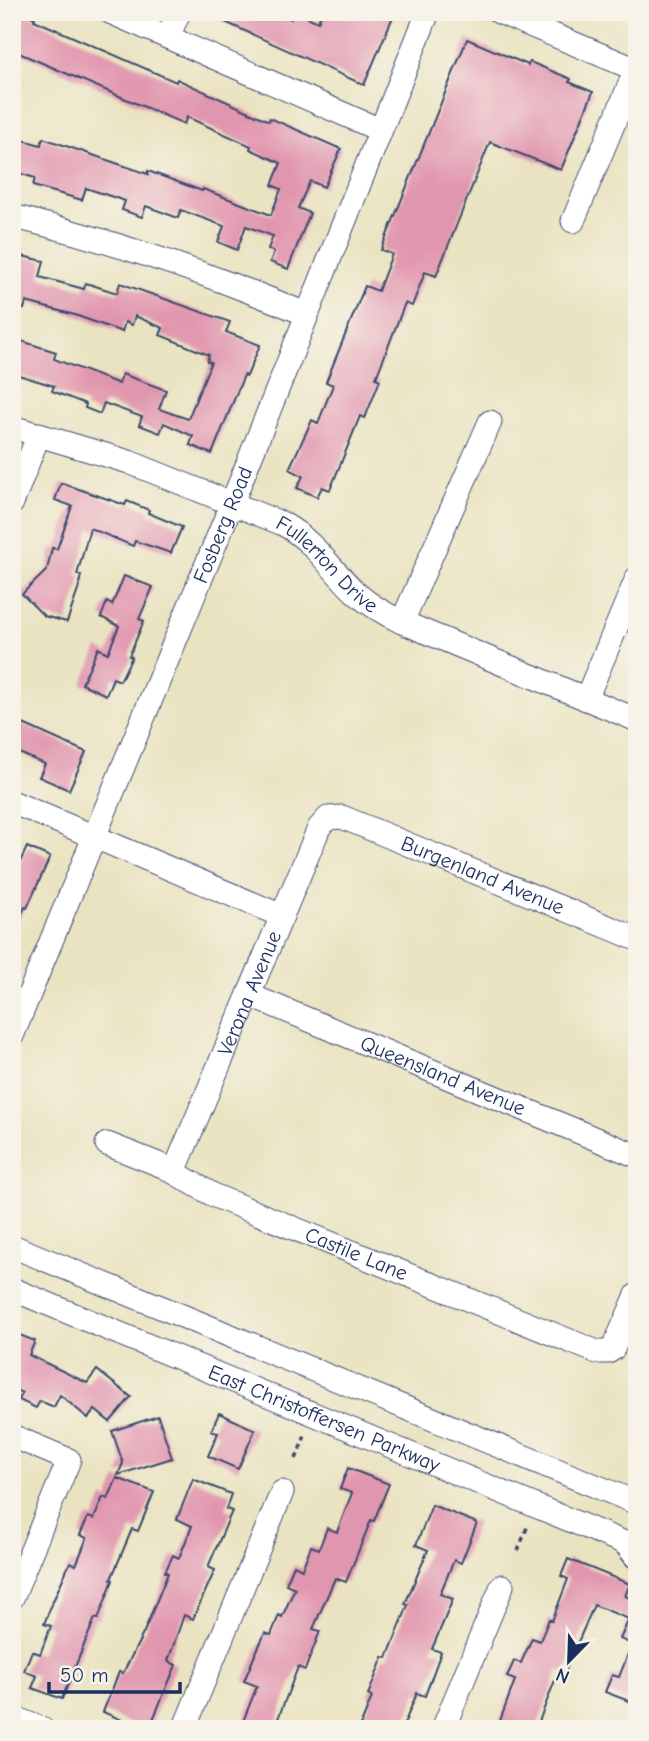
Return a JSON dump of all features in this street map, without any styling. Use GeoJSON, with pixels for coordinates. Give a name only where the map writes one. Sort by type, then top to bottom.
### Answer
{"type":"FeatureCollection","features":[{"type":"Feature","properties":{"kind":"street"},"geometry":{"type":"LineString","coordinates":[[110,12],[380,130]]}},
{"type":"Feature","properties":{"kind":"street"},"geometry":{"type":"LineString","coordinates":[[168,37],[179,12]]}},
{"type":"Feature","properties":{"kind":"street","name":"Fosberg Road"},"geometry":{"type":"LineString","coordinates":[[15,1020],[95,838],[428,12]]}},
{"type":"Feature","properties":{"kind":"street"},"geometry":{"type":"LineString","coordinates":[[499,12],[636,69],[573,221]]}},
{"type":"Feature","properties":{"kind":"street"},"geometry":{"type":"LineString","coordinates":[[12,216],[176,263],[306,314]]}},
{"type":"Feature","properties":{"kind":"street"},"geometry":{"type":"LineString","coordinates":[[402,622],[490,422]]}},
{"type":"Feature","properties":{"kind":"street","name":"Fullerton Drive"},"geometry":{"type":"LineString","coordinates":[[12,427],[129,462],[282,524],[302,535],[317,548],[354,591],[380,611],[637,720]]}},
{"type":"Feature","properties":{"kind":"street"},"geometry":{"type":"LineString","coordinates":[[12,503],[39,434]]}},
{"type":"Feature","properties":{"kind":"street"},"geometry":{"type":"LineString","coordinates":[[586,699],[637,578]]}},
{"type":"Feature","properties":{"kind":"street"},"geometry":{"type":"LineString","coordinates":[[12,802],[282,916]]}},
{"type":"Feature","properties":{"kind":"street","name":"Verona Avenue"},"geometry":{"type":"LineString","coordinates":[[174,1172],[319,828],[328,817]]}},
{"type":"Feature","properties":{"kind":"street","name":"Burgenland Avenue"},"geometry":{"type":"LineString","coordinates":[[328,817],[342,817],[637,939]]}},
{"type":"Feature","properties":{"kind":"street","name":"Queensland Avenue"},"geometry":{"type":"LineString","coordinates":[[249,995],[637,1156]]}},
{"type":"Feature","properties":{"kind":"street","name":"Castile Lane"},"geometry":{"type":"LineString","coordinates":[[107,1144],[150,1160],[215,1196],[597,1352],[608,1352],[616,1344],[637,1295]]}},
{"type":"Feature","properties":{"kind":"street","name":"East Christoffersen Parkway"},"geometry":{"type":"LineString","coordinates":[[12,1246],[637,1503]]}},
{"type":"Feature","properties":{"kind":"street","name":"East Christoffersen Parkway"},"geometry":{"type":"LineString","coordinates":[[12,1289],[635,1549]]}},
{"type":"Feature","properties":{"kind":"street"},"geometry":{"type":"LineString","coordinates":[[12,1436],[69,1460],[12,1598]]}},
{"type":"Feature","properties":{"kind":"street"},"geometry":{"type":"LineString","coordinates":[[184,1729],[282,1492]]}},
{"type":"Feature","properties":{"kind":"street"},"geometry":{"type":"LineString","coordinates":[[443,1729],[502,1586]]}},
{"type":"Feature","properties":{"kind":"street"},"geometry":{"type":"LineString","coordinates":[[12,1717],[42,1729]]}},
{"type":"Feature","properties":{"kind":"path"},"geometry":{"type":"LineString","coordinates":[[296,1459],[306,1433]]}},
{"type":"Feature","properties":{"kind":"path"},"geometry":{"type":"LineString","coordinates":[[518,1551],[528,1525]]}},
{"type":"Feature","properties":{"kind":"building"},"geometry":{"type":"Polygon","coordinates":[[[12,12],[22,12],[35,18],[34,20],[176,82],[177,79],[269,121],[270,118],[341,149],[324,187],[310,181],[298,208],[310,213],[288,269],[270,262],[274,252],[268,249],[273,236],[246,226],[237,250],[218,242],[224,226],[181,210],[178,218],[146,206],[142,217],[122,210],[125,201],[86,188],[82,200],[33,186],[35,178],[12,171],[12,137],[41,145],[43,138],[148,174],[148,171],[202,191],[203,189],[271,215],[281,189],[272,185],[281,163],[250,149],[251,146],[187,117],[184,124],[12,50],[12,12]]]}},
{"type":"Feature","properties":{"kind":"building"},"geometry":{"type":"Polygon","coordinates":[[[203,12],[276,12],[291,19],[296,12],[318,22],[322,12],[395,12],[364,85],[203,12]]]}},
{"type":"Feature","properties":{"kind":"building"},"geometry":{"type":"Polygon","coordinates":[[[467,39],[528,65],[530,62],[571,79],[569,82],[593,92],[561,170],[490,142],[436,276],[425,272],[412,306],[405,303],[376,378],[380,380],[365,418],[360,416],[330,490],[322,487],[317,497],[297,488],[303,476],[289,469],[312,420],[318,423],[333,385],[326,382],[365,286],[378,291],[392,254],[381,250],[467,39]]]}},
{"type":"Feature","properties":{"kind":"building"},"geometry":{"type":"Polygon","coordinates":[[[22,256],[44,261],[40,277],[84,289],[86,283],[117,293],[120,283],[230,322],[226,332],[260,345],[247,376],[244,375],[212,454],[190,445],[193,436],[164,423],[160,433],[139,425],[142,417],[104,403],[100,414],[85,408],[86,404],[52,391],[54,386],[12,373],[12,338],[56,352],[54,359],[119,384],[122,374],[166,390],[159,409],[188,419],[211,362],[207,361],[209,355],[160,335],[163,328],[135,316],[132,325],[125,322],[122,332],[75,315],[26,302],[24,309],[12,306],[12,295],[22,256]]]}},
{"type":"Feature","properties":{"kind":"building"},"geometry":{"type":"Polygon","coordinates":[[[61,483],[125,505],[127,501],[182,527],[171,553],[135,541],[133,546],[90,528],[77,575],[81,575],[78,590],[67,622],[44,616],[22,594],[47,570],[52,548],[57,549],[72,506],[55,500],[61,483]]]}},
{"type":"Feature","properties":{"kind":"building"},"geometry":{"type":"Polygon","coordinates":[[[124,576],[153,587],[139,619],[144,621],[129,656],[132,657],[120,681],[113,678],[106,695],[82,684],[98,648],[108,653],[119,626],[101,617],[107,602],[112,605],[124,576]]]}},
{"type":"Feature","properties":{"kind":"building"},"geometry":{"type":"Polygon","coordinates":[[[12,719],[86,752],[69,790],[39,777],[45,764],[12,750],[12,719]]]}},
{"type":"Feature","properties":{"kind":"building"},"geometry":{"type":"Polygon","coordinates":[[[27,847],[50,857],[12,934],[12,879],[27,847]]]}},
{"type":"Feature","properties":{"kind":"building"},"geometry":{"type":"Polygon","coordinates":[[[17,1334],[35,1341],[29,1355],[87,1383],[97,1370],[131,1397],[110,1422],[95,1410],[88,1418],[60,1395],[54,1407],[40,1401],[36,1408],[19,1400],[22,1393],[12,1388],[12,1346],[17,1334]]]}},
{"type":"Feature","properties":{"kind":"building"},"geometry":{"type":"Polygon","coordinates":[[[219,1413],[255,1430],[238,1469],[208,1456],[218,1433],[211,1431],[219,1413]]]}},
{"type":"Feature","properties":{"kind":"building"},"geometry":{"type":"Polygon","coordinates":[[[158,1416],[172,1458],[118,1475],[123,1463],[112,1431],[158,1416]]]}},
{"type":"Feature","properties":{"kind":"building"},"geometry":{"type":"Polygon","coordinates":[[[348,1468],[389,1484],[374,1521],[371,1520],[346,1582],[335,1578],[313,1629],[320,1631],[305,1670],[298,1667],[274,1729],[240,1729],[257,1686],[244,1681],[265,1633],[271,1635],[295,1588],[286,1584],[294,1565],[302,1569],[311,1546],[319,1549],[327,1528],[337,1532],[352,1493],[340,1489],[348,1468]]]}},
{"type":"Feature","properties":{"kind":"building"},"geometry":{"type":"Polygon","coordinates":[[[117,1478],[154,1492],[138,1531],[132,1529],[98,1619],[95,1618],[62,1699],[32,1688],[37,1676],[24,1671],[32,1651],[40,1654],[51,1626],[44,1624],[70,1562],[76,1565],[87,1538],[80,1535],[88,1517],[94,1519],[103,1497],[108,1499],[117,1478]]]}},
{"type":"Feature","properties":{"kind":"building"},"geometry":{"type":"Polygon","coordinates":[[[193,1479],[231,1494],[226,1509],[232,1511],[208,1567],[215,1570],[193,1619],[184,1615],[168,1661],[176,1665],[149,1729],[143,1729],[103,1712],[119,1672],[123,1673],[144,1632],[173,1555],[179,1558],[192,1526],[177,1519],[193,1479]]]}},
{"type":"Feature","properties":{"kind":"building"},"geometry":{"type":"Polygon","coordinates":[[[432,1505],[477,1523],[461,1563],[454,1560],[440,1594],[453,1599],[432,1649],[441,1652],[425,1696],[417,1693],[402,1729],[359,1729],[372,1697],[368,1695],[383,1657],[387,1658],[408,1605],[405,1604],[428,1550],[416,1545],[432,1505]]]}},
{"type":"Feature","properties":{"kind":"building"},"geometry":{"type":"Polygon","coordinates":[[[568,1559],[630,1584],[625,1596],[637,1601],[637,1704],[605,1692],[612,1675],[619,1677],[632,1644],[620,1639],[629,1619],[594,1605],[565,1672],[559,1670],[536,1729],[497,1729],[515,1680],[507,1677],[514,1661],[521,1663],[532,1638],[540,1641],[549,1619],[552,1621],[568,1579],[561,1576],[568,1559]]]}}]}
